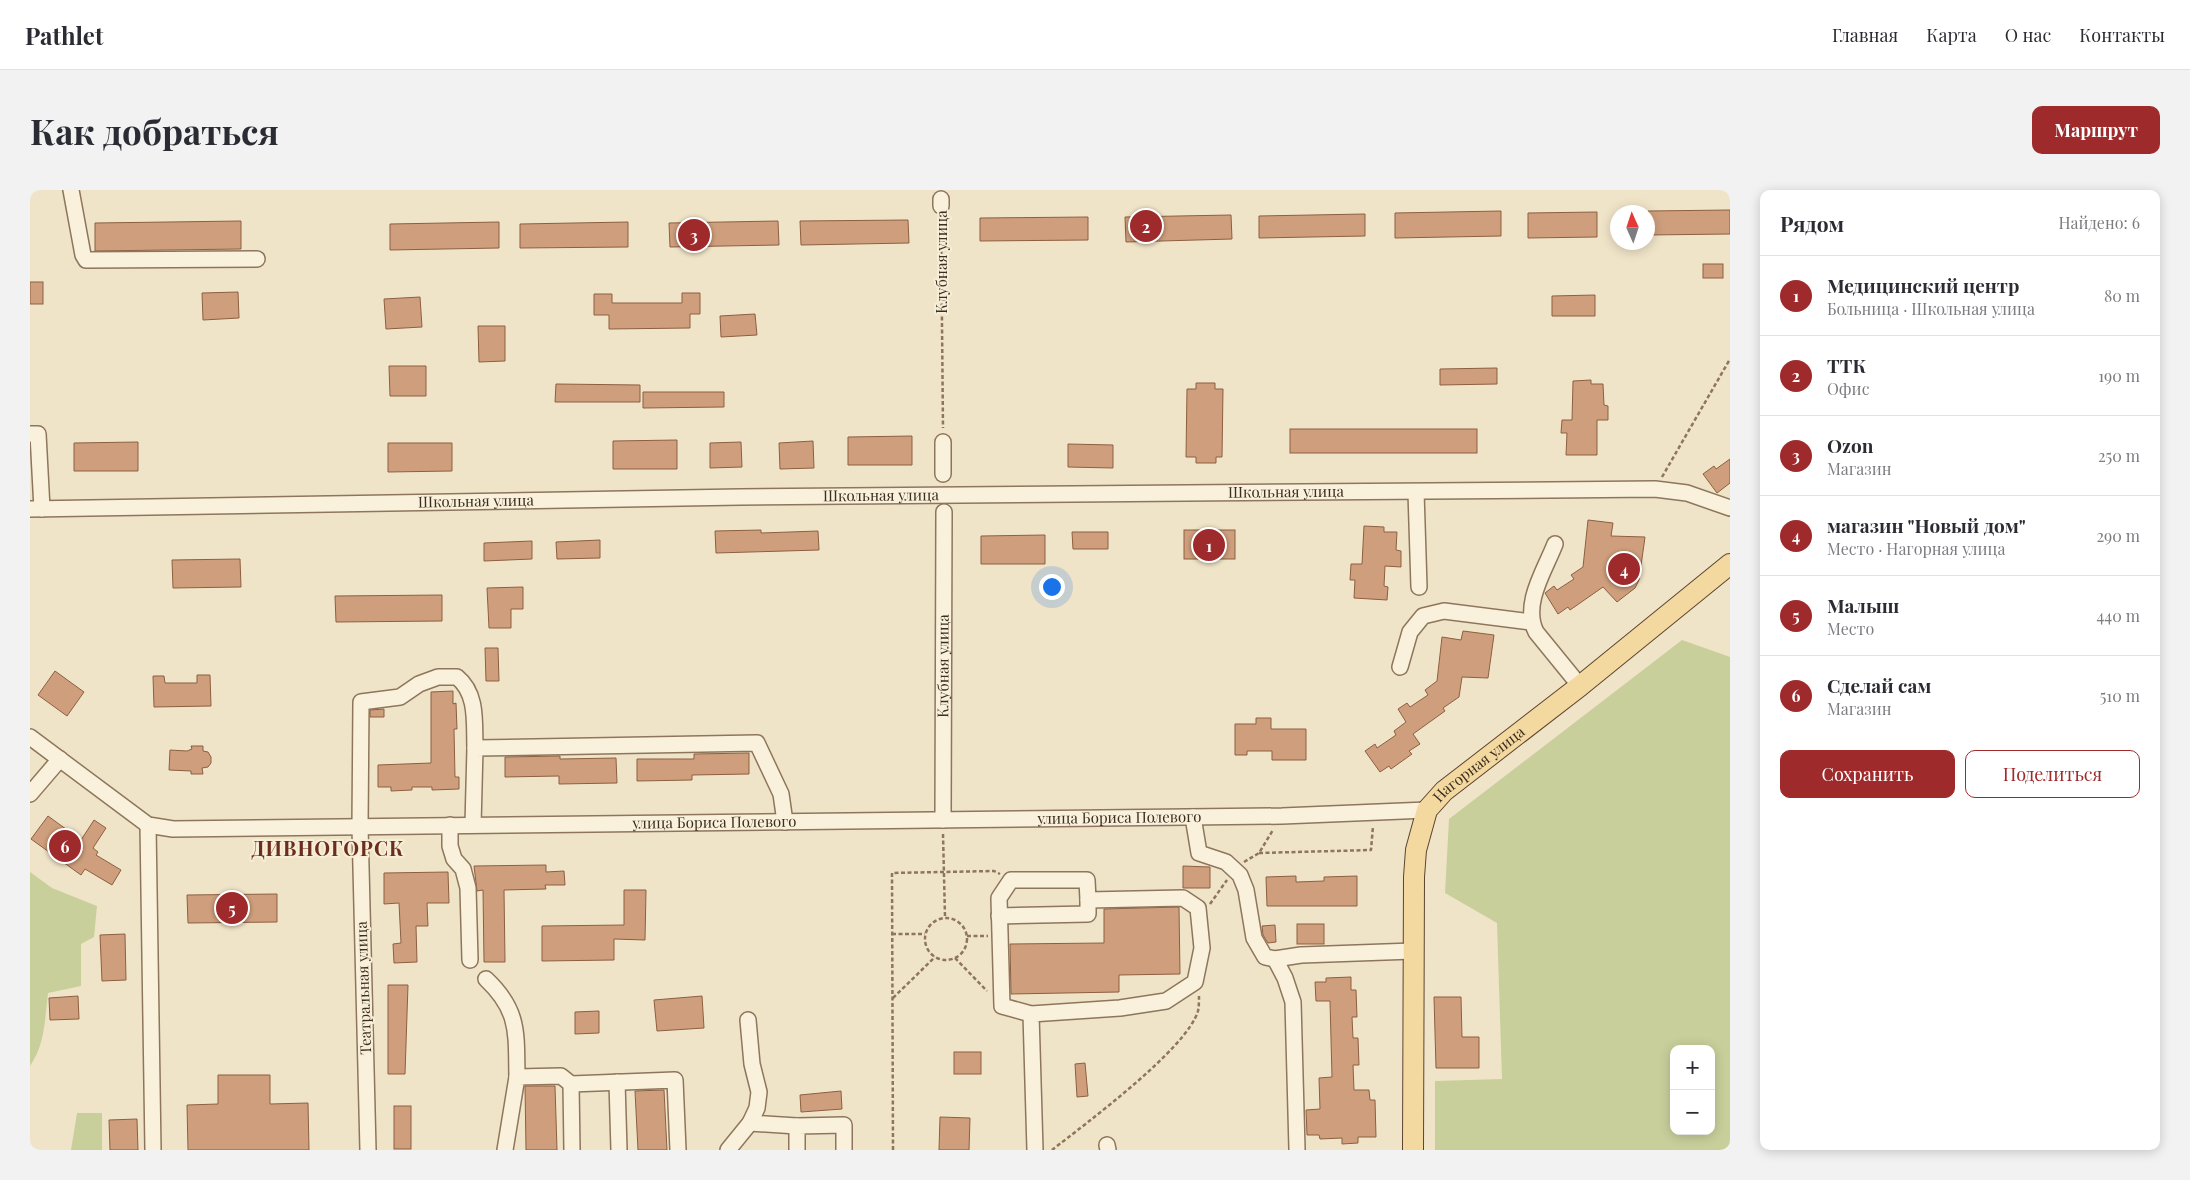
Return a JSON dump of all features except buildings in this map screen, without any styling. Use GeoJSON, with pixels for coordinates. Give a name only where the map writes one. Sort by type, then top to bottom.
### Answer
{"type":"FeatureCollection","features":[{"type":"Feature","properties":{"kind":"main road","name":"Нагорная улица"},"geometry":{"type":"LineString","coordinates":[[1413,1150],[1413,951],[1416,850],[1427,810],[1444,791],[1580,686],[1730,564]]}},
{"type":"Feature","properties":{"kind":"street"},"geometry":{"type":"LineString","coordinates":[[71,190],[83,255],[86,260],[257,259]]}},
{"type":"Feature","properties":{"kind":"street"},"geometry":{"type":"LineString","coordinates":[[30,434],[38,434],[36,509]]}},
{"type":"Feature","properties":{"kind":"street"},"geometry":{"type":"LineString","coordinates":[[943,442],[943,474]]}},
{"type":"Feature","properties":{"kind":"street","name":"Школьная улица"},"geometry":{"type":"LineString","coordinates":[[36,509],[740,497],[1655,489],[1687,494],[1730,508]]}},
{"type":"Feature","properties":{"kind":"street"},"geometry":{"type":"LineString","coordinates":[[1416,492],[1419,587]]}},
{"type":"Feature","properties":{"kind":"street","name":"Клубная улица"},"geometry":{"type":"LineString","coordinates":[[943,820],[944,512]]}},
{"type":"Feature","properties":{"kind":"street"},"geometry":{"type":"LineString","coordinates":[[1555,544],[1532,603],[1531,622],[1536,632],[1580,686]]}},
{"type":"Feature","properties":{"kind":"street"},"geometry":{"type":"LineString","coordinates":[[1400,667],[1410,632],[1423,616],[1444,610],[1531,622]]}},
{"type":"Feature","properties":{"kind":"street","name":"Театральная улица"},"geometry":{"type":"LineString","coordinates":[[368,1150],[360,827],[361,702],[400,697],[419,684],[438,677],[457,676],[469,690],[472,699],[475,748]]}},
{"type":"Feature","properties":{"kind":"street","name":"улица Бориса Полевого"},"geometry":{"type":"LineString","coordinates":[[30,737],[148,825],[173,829],[1282,816],[1427,810]]}},
{"type":"Feature","properties":{"kind":"street"},"geometry":{"type":"LineString","coordinates":[[474,825],[475,748],[757,743],[780,794],[785,822]]}},
{"type":"Feature","properties":{"kind":"street"},"geometry":{"type":"LineString","coordinates":[[30,794],[60,759]]}},
{"type":"Feature","properties":{"kind":"street"},"geometry":{"type":"LineString","coordinates":[[1193,817],[1199,853],[1226,862],[1240,875],[1246,890],[1254,938],[1265,957],[1413,951]]}},
{"type":"Feature","properties":{"kind":"street"},"geometry":{"type":"LineString","coordinates":[[148,825],[154,1150]]}},
{"type":"Feature","properties":{"kind":"street"},"geometry":{"type":"LineString","coordinates":[[450,825],[450,846],[454,859],[463,869],[468,888],[470,960]]}},
{"type":"Feature","properties":{"kind":"street"},"geometry":{"type":"LineString","coordinates":[[999,916],[1088,914],[1087,880],[1011,880],[999,898],[999,916],[999,936],[1002,1006],[1031,1014],[1120,1008],[1166,1001],[1195,982],[1202,948],[1198,908],[1184,898],[1088,900]]}},
{"type":"Feature","properties":{"kind":"street"},"geometry":{"type":"LineString","coordinates":[[1275,958],[1285,978],[1293,1002],[1297,1150]]}},
{"type":"Feature","properties":{"kind":"street"},"geometry":{"type":"LineString","coordinates":[[486,979],[508,1003],[514,1017],[517,1077],[505,1150]]}},
{"type":"Feature","properties":{"kind":"street"},"geometry":{"type":"LineString","coordinates":[[1031,1014],[1035,1150]]}},
{"type":"Feature","properties":{"kind":"street"},"geometry":{"type":"LineString","coordinates":[[728,1150],[750,1122],[757,1108],[758,1080],[752,1064],[748,1020]]}},
{"type":"Feature","properties":{"kind":"street"},"geometry":{"type":"LineString","coordinates":[[517,1077],[561,1076],[571,1084],[675,1080],[678,1150]]}},
{"type":"Feature","properties":{"kind":"street"},"geometry":{"type":"LineString","coordinates":[[617,1082],[620,1150]]}},
{"type":"Feature","properties":{"kind":"street"},"geometry":{"type":"LineString","coordinates":[[571,1084],[572,1150]]}},
{"type":"Feature","properties":{"kind":"street"},"geometry":{"type":"LineString","coordinates":[[750,1122],[797,1126],[844,1125],[844,1150]]}},
{"type":"Feature","properties":{"kind":"street"},"geometry":{"type":"LineString","coordinates":[[797,1126],[797,1150]]}},
{"type":"Feature","properties":{"kind":"path","name":"Клубная улица"},"geometry":{"type":"LineString","coordinates":[[941,202],[943,442]]}},
{"type":"Feature","properties":{"kind":"path"},"geometry":{"type":"LineString","coordinates":[[1655,489],[1730,359]]}},
{"type":"Feature","properties":{"kind":"path"},"geometry":{"type":"LineString","coordinates":[[1259,853],[1371,850],[1374,813]]}},
{"type":"Feature","properties":{"kind":"path"},"geometry":{"type":"LineString","coordinates":[[1199,920],[1234,868],[1259,853],[1282,816]]}},
{"type":"Feature","properties":{"kind":"path"},"geometry":{"type":"LineString","coordinates":[[943,820],[945,918]]}},
{"type":"Feature","properties":{"kind":"path"},"geometry":{"type":"LineString","coordinates":[[893,1150],[892,873],[994,871],[1011,880]]}},
{"type":"Feature","properties":{"kind":"path"},"geometry":{"type":"LineString","coordinates":[[945,918],[957,921],[962,925],[967,936],[963,951],[955,958],[941,960],[935,957],[926,947],[925,934],[932,922],[945,918]]}},
{"type":"Feature","properties":{"kind":"path"},"geometry":{"type":"LineString","coordinates":[[892,934],[925,934]]}},
{"type":"Feature","properties":{"kind":"path"},"geometry":{"type":"LineString","coordinates":[[967,936],[999,936]]}},
{"type":"Feature","properties":{"kind":"path"},"geometry":{"type":"LineString","coordinates":[[892,998],[935,957]]}},
{"type":"Feature","properties":{"kind":"path"},"geometry":{"type":"LineString","coordinates":[[955,958],[1002,1006]]}},
{"type":"Feature","properties":{"kind":"path"},"geometry":{"type":"LineString","coordinates":[[1052,1150],[1088,1123],[1158,1063],[1182,1036],[1198,1012],[1199,994],[1196,975]]}},
{"type":"Feature","properties":{"kind":"green space"},"geometry":{"type":"Polygon","coordinates":[[[1682,640],[1730,657],[1730,1150],[1435,1150],[1435,1081],[1502,1079],[1497,923],[1445,893],[1449,819],[1682,640]]]}},
{"type":"Feature","properties":{"kind":"green space"},"geometry":{"type":"Polygon","coordinates":[[[30,872],[52,888],[97,906],[94,937],[81,944],[81,986],[48,993],[45,1022],[39,1049],[30,1066],[30,872]]]}},
{"type":"Feature","properties":{"kind":"green space"},"geometry":{"type":"Polygon","coordinates":[[[77,1113],[102,1113],[102,1150],[71,1150],[77,1113]]]}},
{"type":"Feature","properties":{"kind":"place","name":"ТТК"},"geometry":{"type":"Point","coordinates":[1146,226]}},
{"type":"Feature","properties":{"kind":"place","name":"Ozon"},"geometry":{"type":"Point","coordinates":[694,235]}},
{"type":"Feature","properties":{"kind":"place","name":"Медицинский центр"},"geometry":{"type":"Point","coordinates":[1209,545]}},
{"type":"Feature","properties":{"kind":"place","name":"магазин \"Новый дом\""},"geometry":{"type":"Point","coordinates":[1624,569]}},
{"type":"Feature","properties":{"kind":"place","name":"Сделай сам"},"geometry":{"type":"Point","coordinates":[65,846]}},
{"type":"Feature","properties":{"kind":"place","name":"Малыш"},"geometry":{"type":"Point","coordinates":[232,908]}},
{"type":"Feature","properties":{"kind":"district","name":"ДИВНОГОРСК"},"geometry":{"type":"Point","coordinates":[328,849]}}]}
